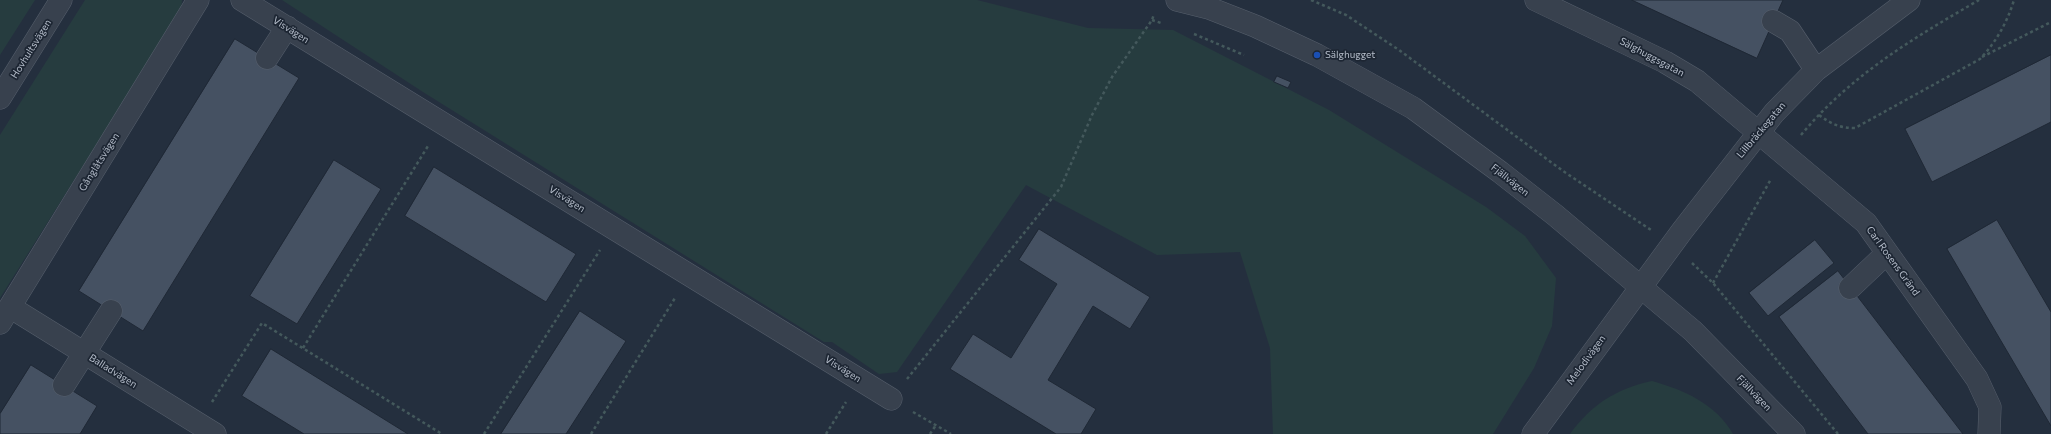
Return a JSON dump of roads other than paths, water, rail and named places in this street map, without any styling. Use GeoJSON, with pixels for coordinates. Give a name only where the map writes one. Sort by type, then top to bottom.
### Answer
{"type":"FeatureCollection","features":[{"type":"Feature","properties":{"kind":"street","name":"Hovhultsvägen"},"geometry":{"type":"LineString","coordinates":[[0,98],[61,0]]}},
{"type":"Feature","properties":{"kind":"street","name":"Gånglåtsvägen"},"geometry":{"type":"LineString","coordinates":[[5,315],[198,0]]}},
{"type":"Feature","properties":{"kind":"street","name":"Visvägen"},"geometry":{"type":"LineString","coordinates":[[242,0],[891,399]]}},
{"type":"Feature","properties":{"kind":"street","name":"Fjällvägen"},"geometry":{"type":"LineString","coordinates":[[1177,0],[1209,8],[1262,29],[1317,55],[1413,108],[1549,210],[1693,331],[1794,434]]}},
{"type":"Feature","properties":{"kind":"street","name":"Sälghuggsgatan"},"geometry":{"type":"LineString","coordinates":[[1536,0],[1565,7],[1697,81],[1758,132]]}},
{"type":"Feature","properties":{"kind":"street","name":"Lillbräckegatan"},"geometry":{"type":"LineString","coordinates":[[1640,288],[1774,113],[1816,70],[1909,0]]}},
{"type":"Feature","properties":{"kind":"street"},"geometry":{"type":"LineString","coordinates":[[1773,21],[1790,31],[1816,70]]}},
{"type":"Feature","properties":{"kind":"street"},"geometry":{"type":"LineString","coordinates":[[267,58],[287,27]]}},
{"type":"Feature","properties":{"kind":"street","name":"Carl Rosens Gränd"},"geometry":{"type":"LineString","coordinates":[[1758,132],[1866,223],[1977,379],[1990,407],[1989,434]]}},
{"type":"Feature","properties":{"kind":"street"},"geometry":{"type":"LineString","coordinates":[[1850,288],[1887,253]]}},
{"type":"Feature","properties":{"kind":"street","name":"Melodivägen"},"geometry":{"type":"LineString","coordinates":[[1533,434],[1640,288]]}},
{"type":"Feature","properties":{"kind":"street"},"geometry":{"type":"LineString","coordinates":[[64,385],[111,311]]}},
{"type":"Feature","properties":{"kind":"street","name":"Balladvägen"},"geometry":{"type":"LineString","coordinates":[[5,315],[84,353],[207,429]]}},
{"type":"Feature","properties":{"kind":"place","name":"Sälghugget"},"geometry":{"type":"Point","coordinates":[1317,55]}}]}
